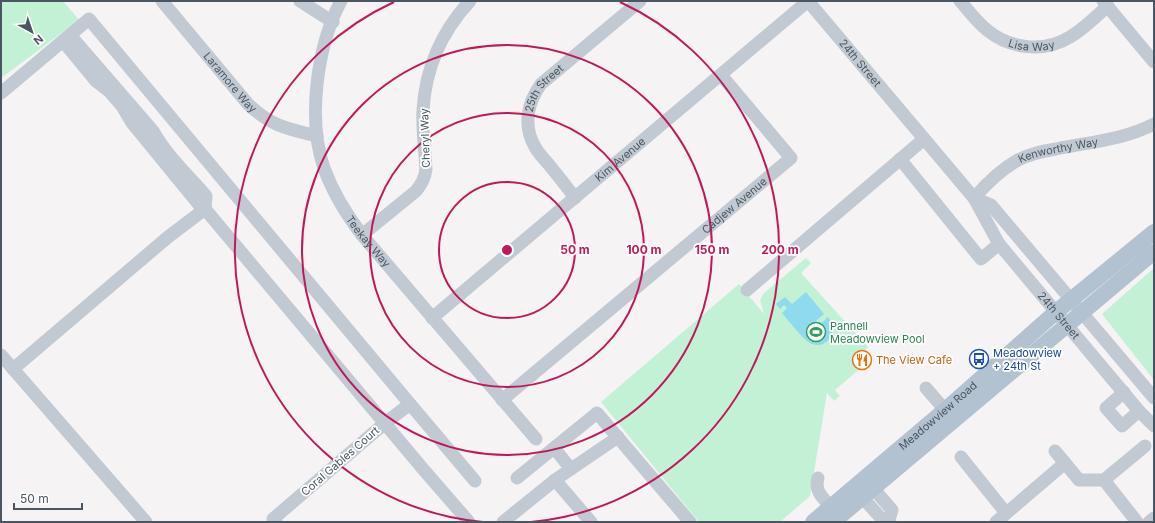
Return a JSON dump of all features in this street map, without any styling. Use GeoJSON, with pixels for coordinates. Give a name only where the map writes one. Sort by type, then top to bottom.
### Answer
{"type":"FeatureCollection","features":[{"type":"Feature","properties":{"kind":"main road","name":"Meadowview Road"},"geometry":{"type":"LineString","coordinates":[[832,514],[945,410],[1056,312],[1154,232]]}},
{"type":"Feature","properties":{"kind":"main road","name":"Meadowview Road"},"geometry":{"type":"LineString","coordinates":[[813,522],[832,514],[867,492],[1020,366],[1067,324],[1154,252]]}},
{"type":"Feature","properties":{"kind":"street","name":"Laramore Way"},"geometry":{"type":"LineString","coordinates":[[162,1],[248,104],[259,114],[280,126],[317,136]]}},
{"type":"Feature","properties":{"kind":"street"},"geometry":{"type":"LineString","coordinates":[[300,1],[332,22]]}},
{"type":"Feature","properties":{"kind":"street","name":"Teekay Way"},"geometry":{"type":"LineString","coordinates":[[342,1],[332,22],[325,46],[319,70],[317,91],[317,136],[322,162],[332,187],[341,206],[362,235],[536,439]]}},
{"type":"Feature","properties":{"kind":"street","name":"Cheryl Way"},"geometry":{"type":"LineString","coordinates":[[362,235],[416,191],[422,184],[426,169],[423,111],[424,94],[428,74],[436,52],[448,29],[470,1]]}},
{"type":"Feature","properties":{"kind":"street","name":"25th Street"},"geometry":{"type":"LineString","coordinates":[[575,198],[536,148],[530,136],[528,126],[530,105],[541,84],[640,1]]}},
{"type":"Feature","properties":{"kind":"street","name":"Kim Avenue"},"geometry":{"type":"LineString","coordinates":[[432,318],[808,1]]}},
{"type":"Feature","properties":{"kind":"street","name":"24th Street"},"geometry":{"type":"LineString","coordinates":[[808,1],[974,198],[999,244],[1139,411],[1154,426]]}},
{"type":"Feature","properties":{"kind":"street","name":"Lisa Way"},"geometry":{"type":"LineString","coordinates":[[960,1],[978,23],[996,37],[1008,43],[1031,47],[1056,43],[1077,33],[1105,4]]}},
{"type":"Feature","properties":{"kind":"street"},"geometry":{"type":"LineString","coordinates":[[1105,4],[1154,62]]}},
{"type":"Feature","properties":{"kind":"street"},"geometry":{"type":"LineString","coordinates":[[1,93],[89,19],[475,481]]}},
{"type":"Feature","properties":{"kind":"street"},"geometry":{"type":"LineString","coordinates":[[66,38],[96,81],[109,91],[122,106],[137,129],[200,206],[205,209],[384,423],[410,404]]}},
{"type":"Feature","properties":{"kind":"street","name":"Cadjew Avenue"},"geometry":{"type":"LineString","coordinates":[[502,400],[791,158],[721,75]]}},
{"type":"Feature","properties":{"kind":"street","name":"Kenworthy Way"},"geometry":{"type":"LineString","coordinates":[[974,198],[988,182],[1006,167],[1029,155],[1116,138],[1134,133],[1154,124]]}},
{"type":"Feature","properties":{"kind":"street"},"geometry":{"type":"LineString","coordinates":[[748,290],[924,139]]}},
{"type":"Feature","properties":{"kind":"street"},"geometry":{"type":"LineString","coordinates":[[900,159],[981,259],[999,244]]}},
{"type":"Feature","properties":{"kind":"street","name":"24th Street"},"geometry":{"type":"LineString","coordinates":[[974,198],[991,205],[1154,398]]}},
{"type":"Feature","properties":{"kind":"street"},"geometry":{"type":"LineString","coordinates":[[14,369],[168,238],[205,209]]}},
{"type":"Feature","properties":{"kind":"street"},"geometry":{"type":"LineString","coordinates":[[1,355],[146,522]]}},
{"type":"Feature","properties":{"kind":"street"},"geometry":{"type":"LineString","coordinates":[[926,388],[945,410]]}},
{"type":"Feature","properties":{"kind":"street"},"geometry":{"type":"LineString","coordinates":[[1124,392],[1106,408],[1122,426],[1139,411]]}},
{"type":"Feature","properties":{"kind":"street"},"geometry":{"type":"LineString","coordinates":[[517,478],[597,413],[690,522]]}},
{"type":"Feature","properties":{"kind":"street","name":"Coral Gables Court"},"geometry":{"type":"LineString","coordinates":[[276,522],[273,518],[384,423],[469,522]]}},
{"type":"Feature","properties":{"kind":"street"},"geometry":{"type":"LineString","coordinates":[[503,522],[518,518],[532,499],[555,480],[618,436]]}},
{"type":"Feature","properties":{"kind":"street"},"geometry":{"type":"LineString","coordinates":[[1055,451],[1079,480],[1104,480],[1145,446]]}},
{"type":"Feature","properties":{"kind":"street"},"geometry":{"type":"LineString","coordinates":[[554,448],[571,469]]}},
{"type":"Feature","properties":{"kind":"street"},"geometry":{"type":"LineString","coordinates":[[961,457],[1006,513]]}},
{"type":"Feature","properties":{"kind":"street"},"geometry":{"type":"LineString","coordinates":[[996,522],[1065,463]]}},
{"type":"Feature","properties":{"kind":"street"},"geometry":{"type":"LineString","coordinates":[[818,478],[816,483],[818,491],[832,514]]}},
{"type":"Feature","properties":{"kind":"street"},"geometry":{"type":"LineString","coordinates":[[555,480],[591,522]]}},
{"type":"Feature","properties":{"kind":"street"},"geometry":{"type":"LineString","coordinates":[[1104,480],[1137,522]]}},
{"type":"Feature","properties":{"kind":"street"},"geometry":{"type":"LineString","coordinates":[[867,492],[880,517],[890,521]]}},
{"type":"Feature","properties":{"kind":"street"},"geometry":{"type":"LineString","coordinates":[[1150,522],[1154,518]]}},
{"type":"Feature","properties":{"kind":"green space"},"geometry":{"type":"Polygon","coordinates":[[[1,1],[63,1],[79,20],[1,78],[1,1]]]}},
{"type":"Feature","properties":{"kind":"green space"},"geometry":{"type":"Polygon","coordinates":[[[806,258],[811,263],[801,273],[868,347],[863,352],[870,360],[835,390],[840,396],[834,401],[827,393],[810,496],[780,522],[699,522],[601,402],[739,284],[764,314],[760,300],[764,293],[806,258]]]}},
{"type":"Feature","properties":{"kind":"green space"},"geometry":{"type":"Polygon","coordinates":[[[1154,268],[1154,380],[1102,314],[1154,268]]]}},
{"type":"Feature","properties":{"kind":"water"},"geometry":{"type":"Polygon","coordinates":[[[806,292],[824,314],[810,326],[813,330],[828,317],[831,322],[832,332],[827,341],[823,344],[812,344],[805,339],[782,313],[787,308],[784,305],[780,309],[776,304],[785,297],[792,304],[806,292]]]}},
{"type":"Feature","properties":{"kind":"place","name":"Pannell Meadowview Pool"},"geometry":{"type":"Point","coordinates":[816,332]}},
{"type":"Feature","properties":{"kind":"place","name":"Meadowview + 24th St"},"geometry":{"type":"Point","coordinates":[979,359]}},
{"type":"Feature","properties":{"kind":"place","name":"The View Cafe"},"geometry":{"type":"Point","coordinates":[862,360]}}]}
